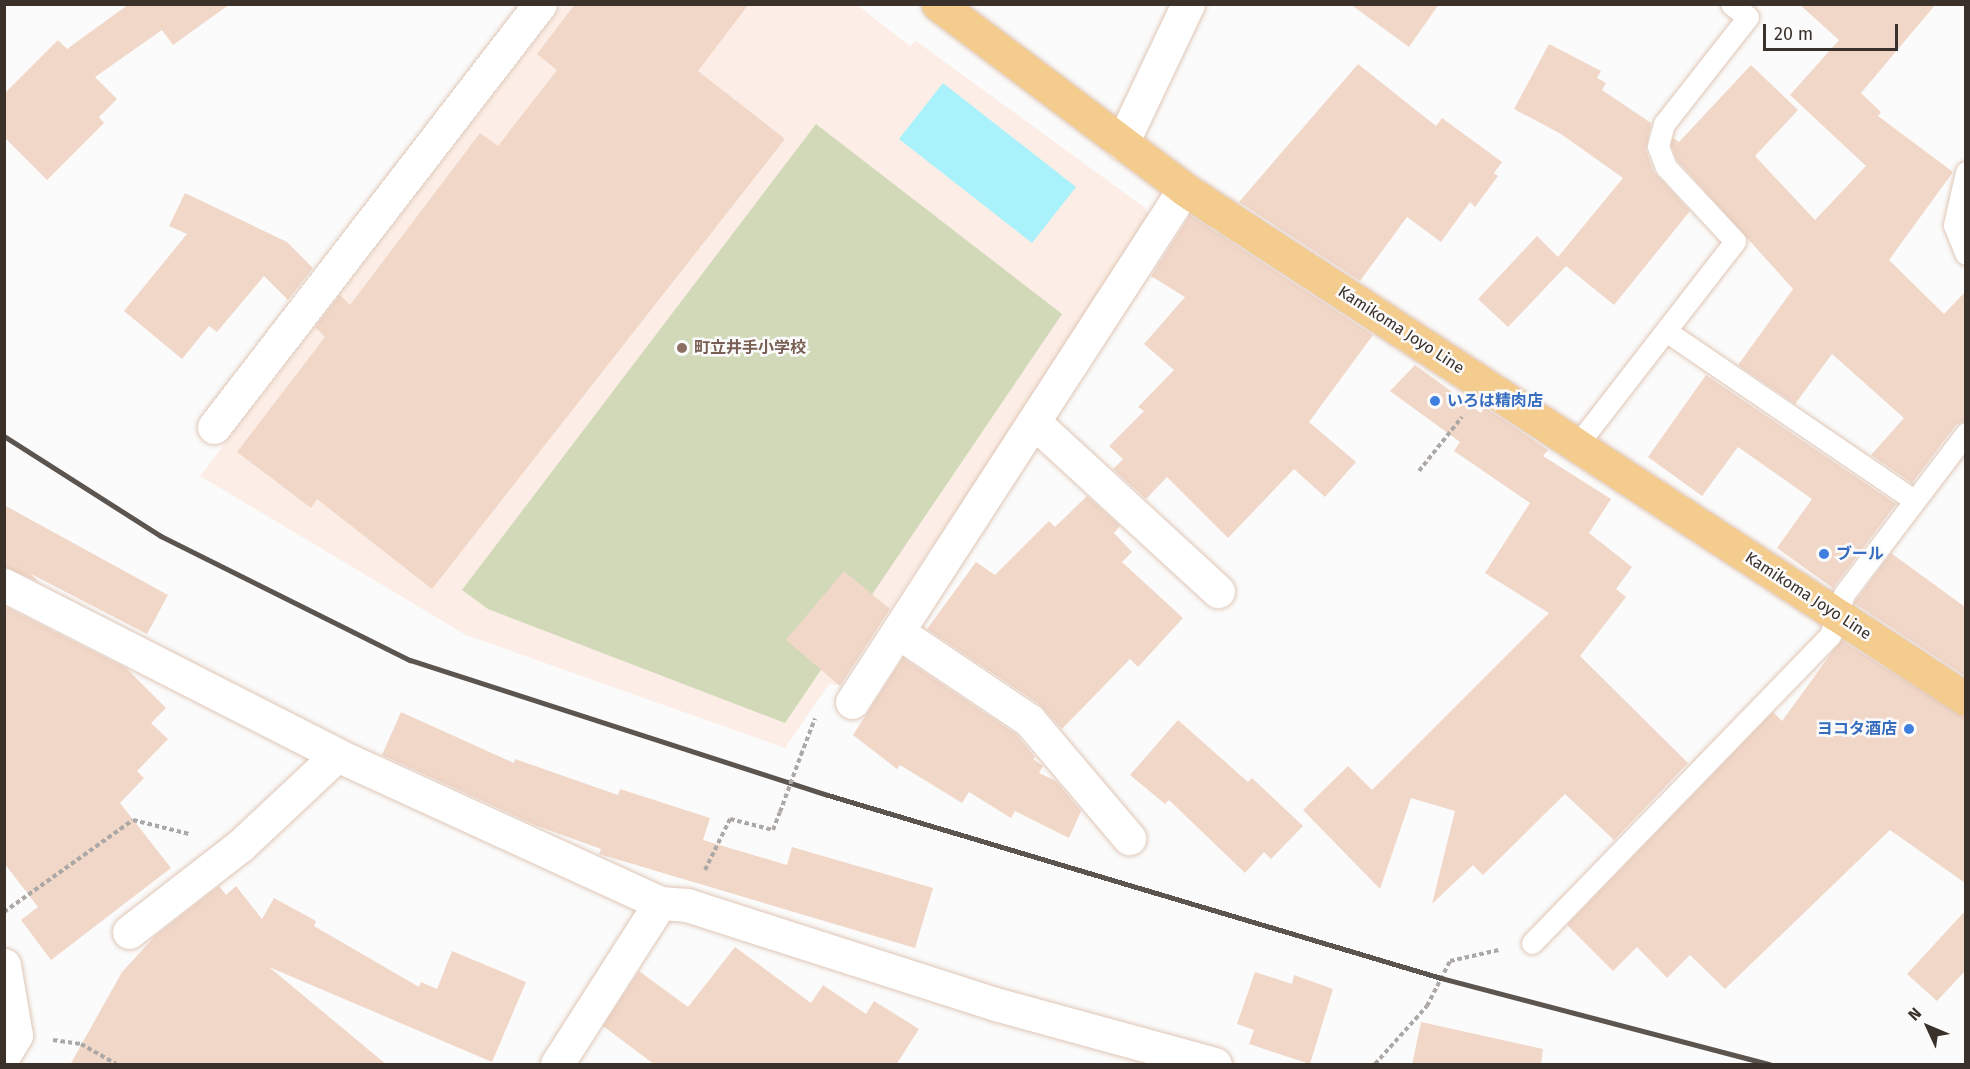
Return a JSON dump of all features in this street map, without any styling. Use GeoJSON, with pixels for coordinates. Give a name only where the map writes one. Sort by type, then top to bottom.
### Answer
{"type":"FeatureCollection","features":[{"type":"Feature","properties":{"kind":"main road","name":"Kamikoma Joyo Line"},"geometry":{"type":"LineString","coordinates":[[938,4],[1184,189],[1965,699]]}},
{"type":"Feature","properties":{"kind":"street"},"geometry":{"type":"LineString","coordinates":[[214,427],[540,4]]}},
{"type":"Feature","properties":{"kind":"street"},"geometry":{"type":"LineString","coordinates":[[1122,143],[1188,4]]}},
{"type":"Feature","properties":{"kind":"street"},"geometry":{"type":"LineString","coordinates":[[852,702],[1184,189]]}},
{"type":"Feature","properties":{"kind":"street"},"geometry":{"type":"LineString","coordinates":[[1034,422],[1218,591]]}},
{"type":"Feature","properties":{"kind":"street"},"geometry":{"type":"LineString","coordinates":[[4,585],[337,755],[673,904],[995,1004],[1215,1065]]}},
{"type":"Feature","properties":{"kind":"street"},"geometry":{"type":"LineString","coordinates":[[898,632],[1029,720],[1129,838]]}},
{"type":"Feature","properties":{"kind":"street"},"geometry":{"type":"LineString","coordinates":[[129,932],[240,846],[337,755]]}},
{"type":"Feature","properties":{"kind":"street"},"geometry":{"type":"LineString","coordinates":[[556,1065],[673,904]]}},
{"type":"Feature","properties":{"kind":"street"},"geometry":{"type":"LineString","coordinates":[[4,965],[10,1045]]}},
{"type":"Feature","properties":{"kind":"lane"},"geometry":{"type":"LineString","coordinates":[[1577,445],[1735,241],[1666,167],[1658,146],[1664,124],[1748,17],[1731,4]]}},
{"type":"Feature","properties":{"kind":"lane"},"geometry":{"type":"LineString","coordinates":[[1965,172],[1954,225],[1965,254]]}},
{"type":"Feature","properties":{"kind":"lane"},"geometry":{"type":"LineString","coordinates":[[1666,331],[1912,499]]}},
{"type":"Feature","properties":{"kind":"lane"},"geometry":{"type":"LineString","coordinates":[[1532,943],[1830,635],[1844,594],[1912,499],[1965,433]]}},
{"type":"Feature","properties":{"kind":"path"},"geometry":{"type":"LineString","coordinates":[[1419,471],[1486,386]]}},
{"type":"Feature","properties":{"kind":"path"},"geometry":{"type":"LineString","coordinates":[[673,904],[730,819],[774,830],[819,707]]}},
{"type":"Feature","properties":{"kind":"path"},"geometry":{"type":"LineString","coordinates":[[4,912],[133,820],[240,846]]}},
{"type":"Feature","properties":{"kind":"path"},"geometry":{"type":"LineString","coordinates":[[1375,1065],[1427,1006],[1450,961],[1532,943]]}},
{"type":"Feature","properties":{"kind":"path"},"geometry":{"type":"LineString","coordinates":[[10,1045],[81,1044],[116,1065]]}},
{"type":"Feature","properties":{"kind":"shaded area","name":"町立井手小学校"},"geometry":{"type":"Polygon","coordinates":[[[563,5],[857,5],[910,46],[916,41],[1144,207],[1153,220],[838,685],[829,684],[785,748],[466,635],[200,476],[563,5]]]}},
{"type":"Feature","properties":{"kind":"green space"},"geometry":{"type":"Polygon","coordinates":[[[816,124],[1062,314],[785,723],[488,609],[462,590],[816,124]]]}},
{"type":"Feature","properties":{"kind":"water"},"geometry":{"type":"Polygon","coordinates":[[[943,83],[1076,187],[1032,243],[899,139],[943,83]]]}},
{"type":"Feature","properties":{"kind":"building"},"geometry":{"type":"Polygon","coordinates":[[[129,4],[230,4],[173,45],[162,30],[95,77],[117,99],[99,117],[104,123],[47,180],[4,137],[4,94],[58,40],[67,49],[129,4]]]}},
{"type":"Feature","properties":{"kind":"building"},"geometry":{"type":"Polygon","coordinates":[[[575,4],[749,4],[698,71],[785,139],[432,589],[317,499],[311,508],[237,452],[325,337],[315,327],[340,295],[350,305],[480,133],[498,146],[557,70],[537,54],[575,4]]]}},
{"type":"Feature","properties":{"kind":"building"},"geometry":{"type":"Polygon","coordinates":[[[1350,4],[1439,4],[1409,47],[1350,4]]]}},
{"type":"Feature","properties":{"kind":"building"},"geometry":{"type":"Polygon","coordinates":[[[1799,4],[1936,4],[1861,93],[1881,112],[1878,116],[1953,172],[1889,260],[1944,314],[1965,292],[1965,421],[1956,425],[1912,483],[1871,455],[1904,418],[1832,354],[1795,404],[1738,365],[1793,289],[1677,160],[1671,145],[1673,138],[1679,142],[1751,65],[1798,110],[1755,156],[1815,220],[1866,166],[1790,95],[1839,40],[1799,4]]]}},
{"type":"Feature","properties":{"kind":"building"},"geometry":{"type":"Polygon","coordinates":[[[1549,44],[1601,71],[1597,78],[1606,83],[1602,90],[1651,123],[1646,150],[1654,172],[1690,211],[1614,305],[1566,266],[1508,327],[1478,299],[1537,236],[1558,257],[1623,178],[1561,134],[1514,109],[1549,44]]]}},
{"type":"Feature","properties":{"kind":"building"},"geometry":{"type":"Polygon","coordinates":[[[1358,64],[1436,126],[1442,118],[1502,162],[1494,173],[1498,176],[1475,207],[1470,202],[1441,242],[1407,217],[1360,281],[1239,202],[1358,64]]]}},
{"type":"Feature","properties":{"kind":"building"},"geometry":{"type":"Polygon","coordinates":[[[185,193],[287,242],[313,268],[288,300],[264,276],[217,332],[209,326],[182,359],[124,311],[187,234],[169,226],[185,193]]]}},
{"type":"Feature","properties":{"kind":"building"},"geometry":{"type":"Polygon","coordinates":[[[1190,215],[1373,335],[1309,422],[1356,462],[1325,497],[1294,469],[1228,538],[1167,477],[1146,499],[1113,469],[1123,459],[1109,446],[1144,411],[1138,407],[1174,370],[1144,344],[1185,297],[1151,276],[1190,215]]]}},
{"type":"Feature","properties":{"kind":"building"},"geometry":{"type":"Polygon","coordinates":[[[1415,365],[1481,413],[1484,407],[1510,424],[1548,450],[1543,456],[1611,499],[1589,533],[1632,567],[1616,589],[1626,597],[1580,656],[1688,763],[1614,840],[1565,794],[1483,875],[1473,865],[1432,904],[1455,811],[1411,798],[1380,889],[1303,810],[1348,766],[1372,790],[1549,613],[1485,573],[1530,503],[1454,451],[1460,442],[1390,391],[1415,365]]]}},
{"type":"Feature","properties":{"kind":"building"},"geometry":{"type":"Polygon","coordinates":[[[1706,375],[1896,504],[1833,588],[1777,548],[1812,499],[1738,447],[1702,496],[1648,457],[1706,375]]]}},
{"type":"Feature","properties":{"kind":"building"},"geometry":{"type":"Polygon","coordinates":[[[1087,496],[1120,526],[1114,533],[1132,552],[1122,562],[1183,618],[1138,667],[1130,659],[1062,729],[1039,704],[927,629],[976,562],[995,575],[1049,521],[1055,527],[1087,496]]]}},
{"type":"Feature","properties":{"kind":"building"},"geometry":{"type":"Polygon","coordinates":[[[4,505],[168,595],[147,634],[31,574],[39,582],[4,567],[4,505]]]}},
{"type":"Feature","properties":{"kind":"building"},"geometry":{"type":"Polygon","coordinates":[[[1891,553],[1965,607],[1965,676],[1854,603],[1891,553]]]}},
{"type":"Feature","properties":{"kind":"building"},"geometry":{"type":"Polygon","coordinates":[[[844,571],[890,609],[840,686],[786,640],[844,571]]]}},
{"type":"Feature","properties":{"kind":"building"},"geometry":{"type":"Polygon","coordinates":[[[4,606],[126,668],[166,708],[151,723],[168,739],[137,771],[144,778],[120,803],[171,868],[51,960],[21,920],[38,907],[4,863],[4,606]]]}},
{"type":"Feature","properties":{"kind":"building"},"geometry":{"type":"Polygon","coordinates":[[[1841,640],[1965,718],[1965,883],[1890,830],[1725,989],[1690,955],[1667,978],[1637,947],[1613,971],[1567,925],[1773,712],[1782,721],[1841,640]]]}},
{"type":"Feature","properties":{"kind":"building"},"geometry":{"type":"Polygon","coordinates":[[[903,658],[1016,734],[1035,757],[1033,759],[1043,766],[1039,773],[1056,781],[1081,811],[1069,838],[1015,811],[1011,818],[969,792],[962,803],[900,765],[897,769],[853,735],[903,658]]]}},
{"type":"Feature","properties":{"kind":"building"},"geometry":{"type":"Polygon","coordinates":[[[401,712],[514,763],[515,759],[618,795],[620,789],[710,818],[703,840],[787,865],[792,847],[933,888],[915,948],[599,854],[601,849],[535,825],[382,755],[401,712]]]}},
{"type":"Feature","properties":{"kind":"building"},"geometry":{"type":"Polygon","coordinates":[[[1178,720],[1248,782],[1252,778],[1303,826],[1271,859],[1264,852],[1245,873],[1169,800],[1165,804],[1130,775],[1178,720]]]}},
{"type":"Feature","properties":{"kind":"building"},"geometry":{"type":"Polygon","coordinates":[[[219,886],[226,895],[236,886],[262,919],[274,898],[316,921],[314,926],[419,987],[421,982],[437,989],[452,951],[526,982],[492,1062],[269,967],[387,1065],[70,1065],[122,972],[155,936],[219,886]]]}},
{"type":"Feature","properties":{"kind":"building"},"geometry":{"type":"Polygon","coordinates":[[[1965,911],[1965,971],[1937,1001],[1907,974],[1965,911]]]}},
{"type":"Feature","properties":{"kind":"building"},"geometry":{"type":"Polygon","coordinates":[[[735,947],[811,1003],[823,985],[866,1014],[874,1001],[919,1029],[896,1065],[655,1065],[603,1026],[639,971],[688,1007],[735,947]]]}},
{"type":"Feature","properties":{"kind":"building"},"geometry":{"type":"Polygon","coordinates":[[[1255,972],[1292,984],[1294,975],[1333,989],[1310,1064],[1249,1044],[1254,1030],[1237,1024],[1255,972]]]}},
{"type":"Feature","properties":{"kind":"building"},"geometry":{"type":"Polygon","coordinates":[[[1421,1022],[1543,1049],[1541,1065],[1412,1065],[1421,1022]]]}},
{"type":"Feature","properties":{"kind":"railway"},"geometry":{"type":"LineString","coordinates":[[4,436],[161,536],[410,660],[828,795],[1441,978],[1769,1064]]}},
{"type":"Feature","properties":{"kind":"place","name":"町立井手小学校"},"geometry":{"type":"Point","coordinates":[682,348]}},
{"type":"Feature","properties":{"kind":"place","name":"いろは精肉店"},"geometry":{"type":"Point","coordinates":[1435,401]}},
{"type":"Feature","properties":{"kind":"place","name":"ブール"},"geometry":{"type":"Point","coordinates":[1824,554]}},
{"type":"Feature","properties":{"kind":"place","name":"ヨコタ酒店"},"geometry":{"type":"Point","coordinates":[1909,729]}}]}
